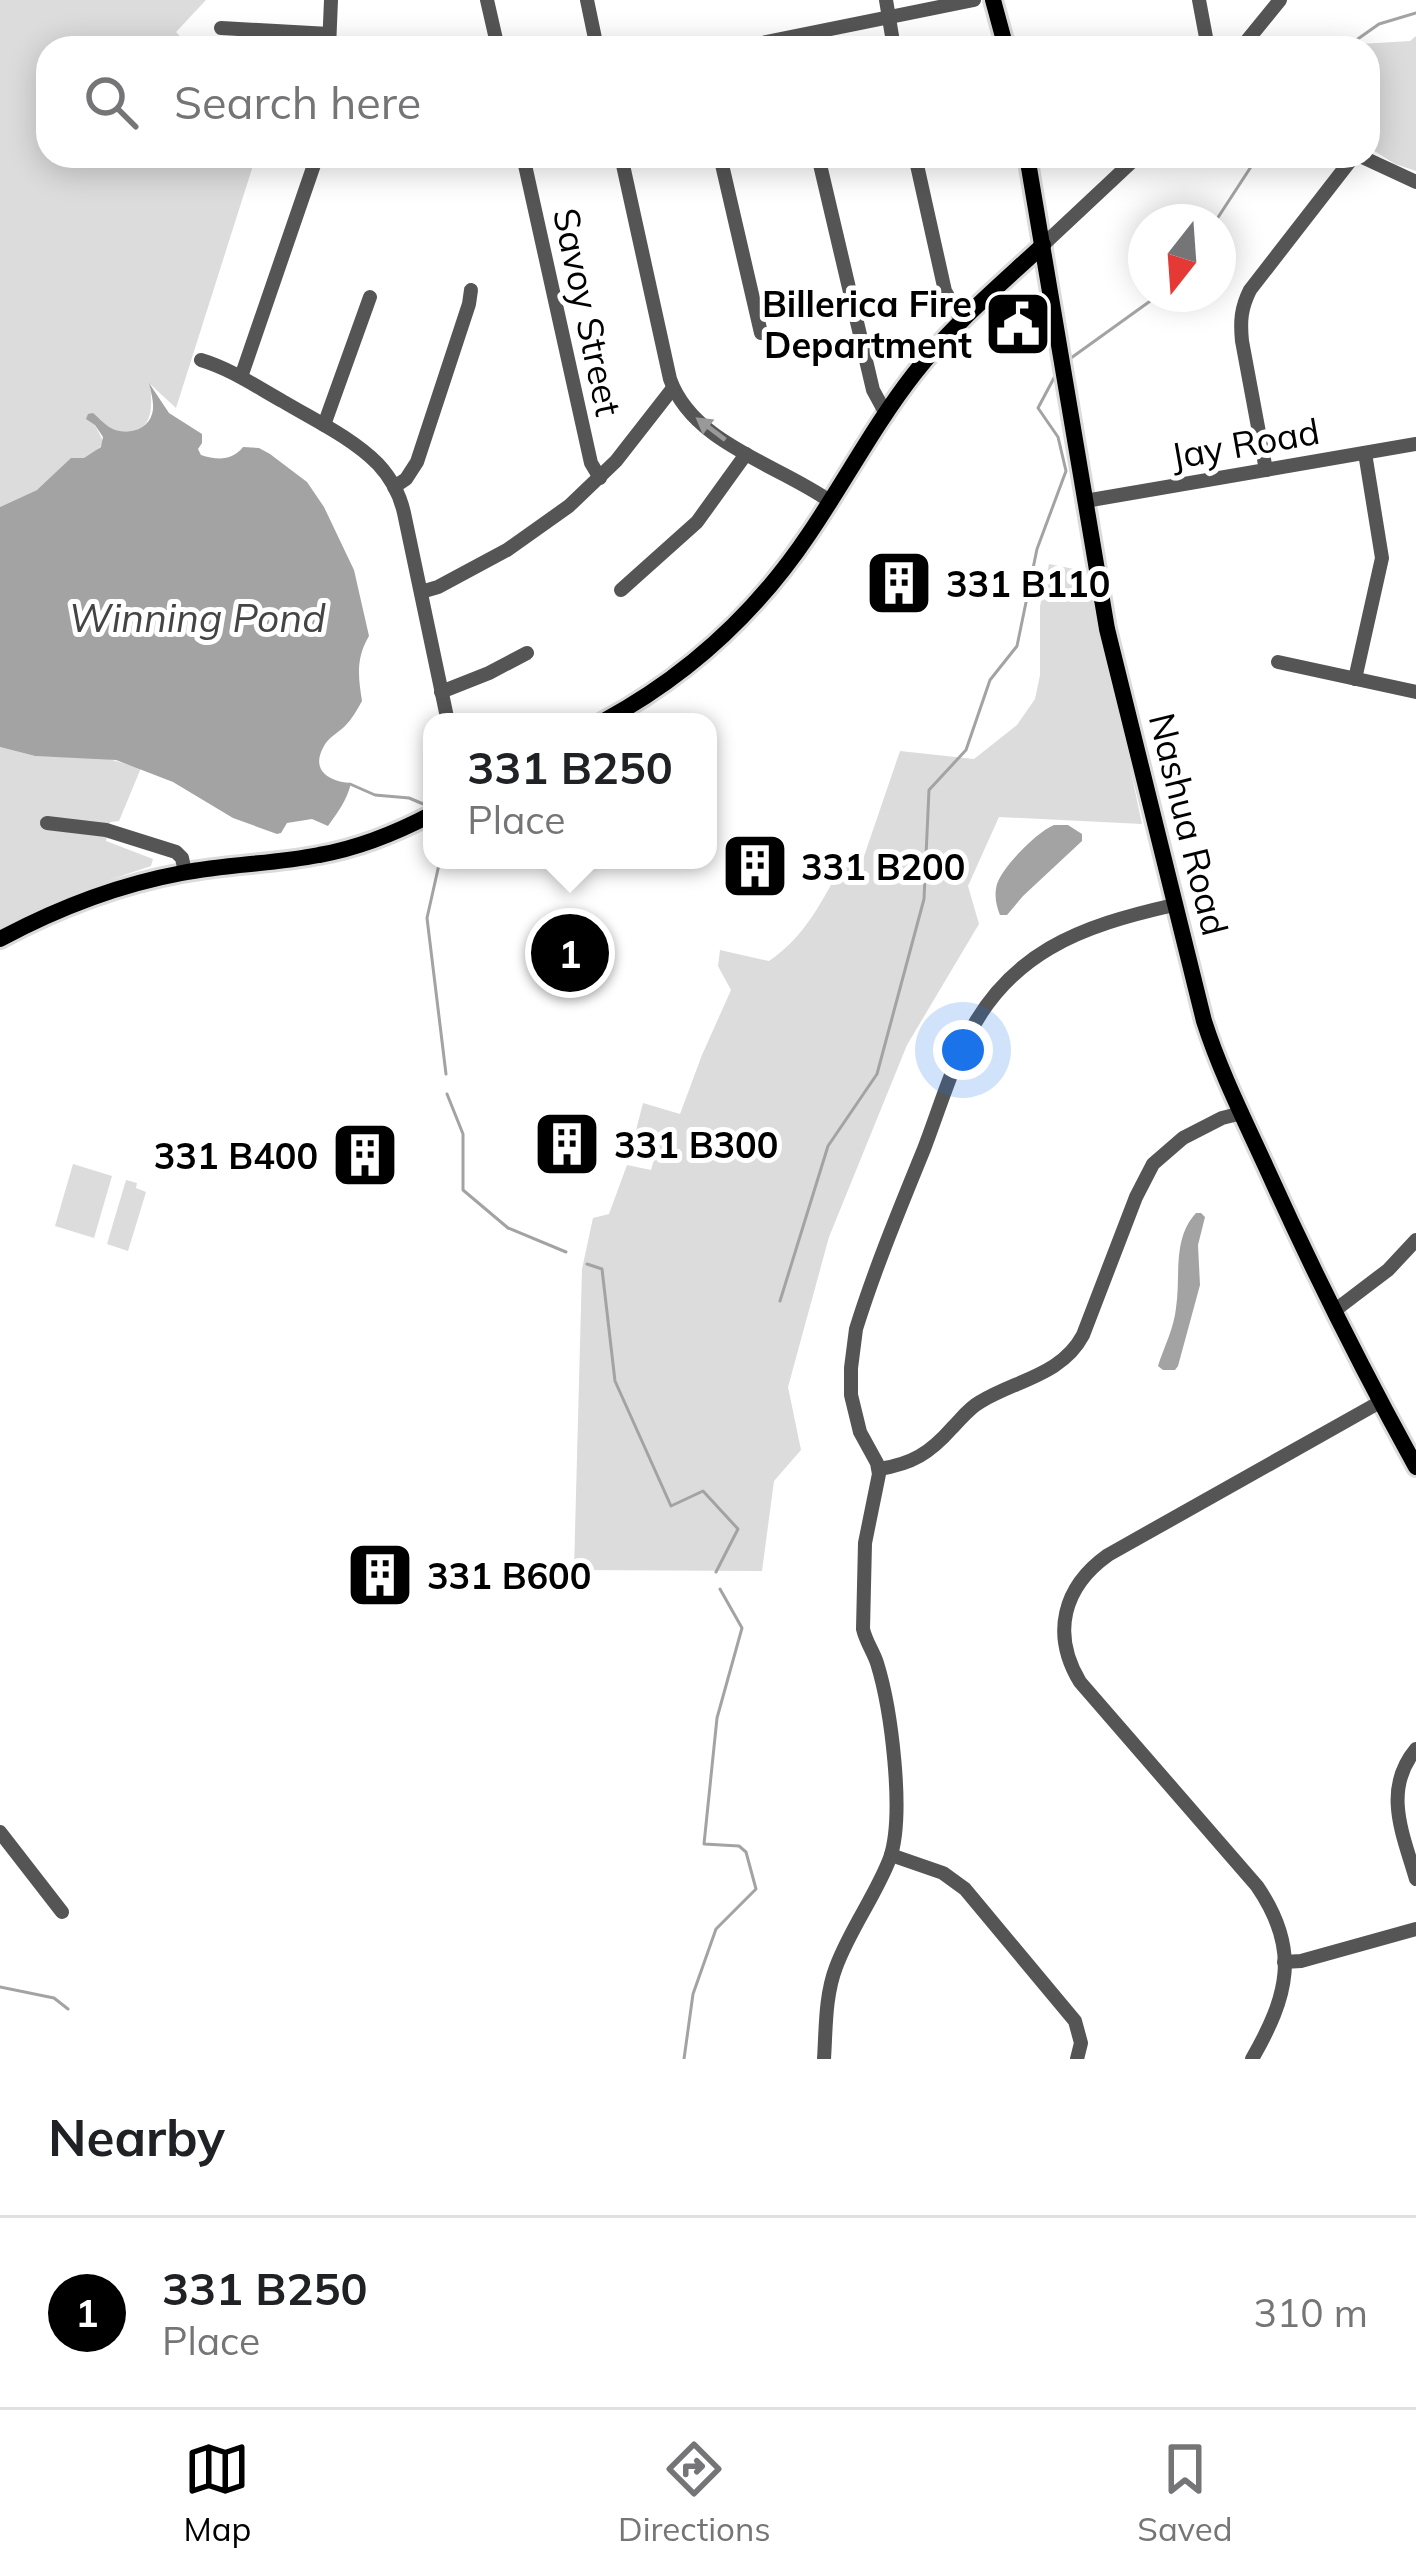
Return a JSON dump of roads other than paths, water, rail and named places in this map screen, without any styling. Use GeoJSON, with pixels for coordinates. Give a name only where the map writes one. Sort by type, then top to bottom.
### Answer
{"type":"FeatureCollection","features":[{"type":"Feature","properties":{"kind":"main road"},"geometry":{"type":"LineString","coordinates":[[993,0],[1003,36]]}},
{"type":"Feature","properties":{"kind":"main road","name":"Nashua Road"},"geometry":{"type":"LineString","coordinates":[[1029,168],[1107,628],[1210,1041],[1334,1311],[1416,1467]]}},
{"type":"Feature","properties":{"kind":"main road"},"geometry":{"type":"LineString","coordinates":[[617,713],[659,688],[722,636],[771,586],[920,366],[1043,245]]}},
{"type":"Feature","properties":{"kind":"main road"},"geometry":{"type":"LineString","coordinates":[[1008,278],[1026,274],[1050,288]]}},
{"type":"Feature","properties":{"kind":"main road"},"geometry":{"type":"LineString","coordinates":[[0,939],[98,895],[185,872],[334,852],[423,818]]}},
{"type":"Feature","properties":{"kind":"street"},"geometry":{"type":"LineString","coordinates":[[329,36],[331,0]]}},
{"type":"Feature","properties":{"kind":"street"},"geometry":{"type":"LineString","coordinates":[[487,0],[495,36]]}},
{"type":"Feature","properties":{"kind":"street"},"geometry":{"type":"LineString","coordinates":[[586,0],[594,36]]}},
{"type":"Feature","properties":{"kind":"street"},"geometry":{"type":"LineString","coordinates":[[886,0],[893,36]]}},
{"type":"Feature","properties":{"kind":"street"},"geometry":{"type":"LineString","coordinates":[[799,36],[974,0]]}},
{"type":"Feature","properties":{"kind":"street"},"geometry":{"type":"LineString","coordinates":[[1199,0],[1206,36]]}},
{"type":"Feature","properties":{"kind":"street"},"geometry":{"type":"LineString","coordinates":[[1251,36],[1280,0]]}},
{"type":"Feature","properties":{"kind":"street"},"geometry":{"type":"LineString","coordinates":[[221,28],[287,36]]}},
{"type":"Feature","properties":{"kind":"street"},"geometry":{"type":"LineString","coordinates":[[1380,166],[1416,182]]}},
{"type":"Feature","properties":{"kind":"street"},"geometry":{"type":"LineString","coordinates":[[241,377],[313,168]]}},
{"type":"Feature","properties":{"kind":"street","name":"Savoy Street"},"geometry":{"type":"LineString","coordinates":[[526,168],[591,464],[600,478]]}},
{"type":"Feature","properties":{"kind":"street"},"geometry":{"type":"LineString","coordinates":[[624,168],[673,388],[681,403],[746,454],[831,502]]}},
{"type":"Feature","properties":{"kind":"street"},"geometry":{"type":"LineString","coordinates":[[723,168],[761,333]]}},
{"type":"Feature","properties":{"kind":"street"},"geometry":{"type":"LineString","coordinates":[[821,168],[873,390],[886,414]]}},
{"type":"Feature","properties":{"kind":"street"},"geometry":{"type":"LineString","coordinates":[[918,168],[945,291],[962,321]]}},
{"type":"Feature","properties":{"kind":"street"},"geometry":{"type":"LineString","coordinates":[[1043,245],[1125,168]]}},
{"type":"Feature","properties":{"kind":"street"},"geometry":{"type":"LineString","coordinates":[[1266,470],[1242,341],[1244,303],[1347,168]]}},
{"type":"Feature","properties":{"kind":"street"},"geometry":{"type":"LineString","coordinates":[[394,487],[417,462],[471,290]]}},
{"type":"Feature","properties":{"kind":"street"},"geometry":{"type":"LineString","coordinates":[[323,424],[370,297]]}},
{"type":"Feature","properties":{"kind":"street"},"geometry":{"type":"LineString","coordinates":[[201,360],[323,424],[370,458],[394,487],[404,513],[446,713]]}},
{"type":"Feature","properties":{"kind":"street"},"geometry":{"type":"LineString","coordinates":[[421,592],[507,550],[553,518],[624,452],[673,388]]}},
{"type":"Feature","properties":{"kind":"street","name":"Jay Road"},"geometry":{"type":"LineString","coordinates":[[1085,501],[1416,444]]}},
{"type":"Feature","properties":{"kind":"street"},"geometry":{"type":"LineString","coordinates":[[1355,679],[1382,558],[1365,453]]}},
{"type":"Feature","properties":{"kind":"street"},"geometry":{"type":"LineString","coordinates":[[621,590],[697,522],[746,454]]}},
{"type":"Feature","properties":{"kind":"street"},"geometry":{"type":"LineString","coordinates":[[442,692],[527,653]]}},
{"type":"Feature","properties":{"kind":"street"},"geometry":{"type":"LineString","coordinates":[[1278,662],[1416,692]]}},
{"type":"Feature","properties":{"kind":"street"},"geometry":{"type":"LineString","coordinates":[[47,823],[106,830],[176,852],[185,872]]}},
{"type":"Feature","properties":{"kind":"street"},"geometry":{"type":"LineString","coordinates":[[824,2059],[829,1992],[837,1965],[891,1856],[897,1818],[897,1789],[878,1667],[863,1629],[865,1543],[879,1468],[860,1432],[851,1395],[856,1329],[970,1031],[1005,983],[1057,943],[1104,922],[1174,905]]}},
{"type":"Feature","properties":{"kind":"street"},"geometry":{"type":"LineString","coordinates":[[879,1468],[924,1456],[976,1404],[1064,1361],[1083,1335],[1136,1197],[1154,1165],[1183,1138],[1242,1113]]}},
{"type":"Feature","properties":{"kind":"street"},"geometry":{"type":"LineString","coordinates":[[1334,1311],[1388,1270],[1416,1240]]}},
{"type":"Feature","properties":{"kind":"street"},"geometry":{"type":"LineString","coordinates":[[1252,2059],[1279,2006],[1284,1962],[1278,1926],[1257,1886],[1079,1682],[1066,1652],[1065,1620],[1080,1581],[1108,1555],[1380,1402]]}},
{"type":"Feature","properties":{"kind":"street"},"geometry":{"type":"LineString","coordinates":[[1416,1749],[1401,1771],[1396,1798],[1416,1879]]}},
{"type":"Feature","properties":{"kind":"street"},"geometry":{"type":"LineString","coordinates":[[0,1832],[62,1912]]}},
{"type":"Feature","properties":{"kind":"street"},"geometry":{"type":"LineString","coordinates":[[891,1856],[943,1874],[965,1889],[1076,2020],[1081,2043],[1077,2059]]}},
{"type":"Feature","properties":{"kind":"street"},"geometry":{"type":"LineString","coordinates":[[1284,1962],[1416,1929]]}},
{"type":"Feature","properties":{"kind":"water","name":"Winning Pond"},"geometry":{"type":"Polygon","coordinates":[[[149,383],[169,413],[202,434],[201,455],[224,458],[243,447],[259,448],[307,482],[354,570],[369,636],[359,667],[362,701],[320,755],[325,774],[351,783],[328,826],[312,819],[287,823],[277,834],[233,818],[173,782],[116,760],[35,756],[0,747],[0,507],[37,490],[71,458],[84,458],[101,447],[103,437],[86,419],[88,414],[121,431],[145,425],[153,410],[149,383]]]}},
{"type":"Feature","properties":{"kind":"water"},"geometry":{"type":"Polygon","coordinates":[[[1054,825],[1068,825],[1082,834],[1082,841],[1007,915],[1000,915],[996,896],[1000,877],[1021,850],[1054,825]]]}},
{"type":"Feature","properties":{"kind":"water"},"geometry":{"type":"Polygon","coordinates":[[[1196,1213],[1205,1217],[1198,1245],[1200,1285],[1178,1366],[1163,1370],[1158,1366],[1175,1315],[1180,1246],[1196,1213]]]}},
{"type":"Feature","properties":{"kind":"waterway"},"geometry":{"type":"LineString","coordinates":[[1362,36],[1379,24],[1416,13]]}},
{"type":"Feature","properties":{"kind":"waterway"},"geometry":{"type":"LineString","coordinates":[[1227,204],[1250,168]]}},
{"type":"Feature","properties":{"kind":"waterway"},"geometry":{"type":"LineString","coordinates":[[1071,358],[1135,312]]}},
{"type":"Feature","properties":{"kind":"waterway"},"geometry":{"type":"LineString","coordinates":[[780,1301],[828,1146],[877,1074],[924,899],[929,790],[966,750],[990,680],[1017,646],[1037,549],[1066,471],[1058,437],[1038,408],[1055,376]]}},
{"type":"Feature","properties":{"kind":"waterway"},"geometry":{"type":"LineString","coordinates":[[350,784],[375,795],[423,804]]}},
{"type":"Feature","properties":{"kind":"waterway"},"geometry":{"type":"LineString","coordinates":[[438,869],[427,918],[446,1074]]}},
{"type":"Feature","properties":{"kind":"waterway"},"geometry":{"type":"LineString","coordinates":[[447,1094],[463,1134],[463,1190],[508,1228],[566,1252]]}},
{"type":"Feature","properties":{"kind":"waterway"},"geometry":{"type":"LineString","coordinates":[[587,1264],[602,1269],[615,1381],[671,1506],[703,1491],[738,1529],[716,1572]]}},
{"type":"Feature","properties":{"kind":"waterway"},"geometry":{"type":"LineString","coordinates":[[684,2059],[693,1994],[716,1929],[756,1889],[746,1852],[739,1846],[704,1844],[717,1718],[742,1628],[720,1589]]}},
{"type":"Feature","properties":{"kind":"waterway"},"geometry":{"type":"LineString","coordinates":[[0,1987],[54,1998],[68,2009]]}},
{"type":"Feature","properties":{"kind":"place","name":"Billerica Fire Department"},"geometry":{"type":"Point","coordinates":[1018,324]}},
{"type":"Feature","properties":{"kind":"place","name":"331 B110"},"geometry":{"type":"Point","coordinates":[899,583]}},
{"type":"Feature","properties":{"kind":"place","name":"331 B200"},"geometry":{"type":"Point","coordinates":[755,866]}},
{"type":"Feature","properties":{"kind":"place","name":"331 B250"},"geometry":{"type":"Point","coordinates":[570,953]}},
{"type":"Feature","properties":{"kind":"place","name":"331 B300"},"geometry":{"type":"Point","coordinates":[567,1144]}},
{"type":"Feature","properties":{"kind":"place","name":"331 B400"},"geometry":{"type":"Point","coordinates":[365,1155]}},
{"type":"Feature","properties":{"kind":"place","name":"331 B600"},"geometry":{"type":"Point","coordinates":[380,1575]}}]}
